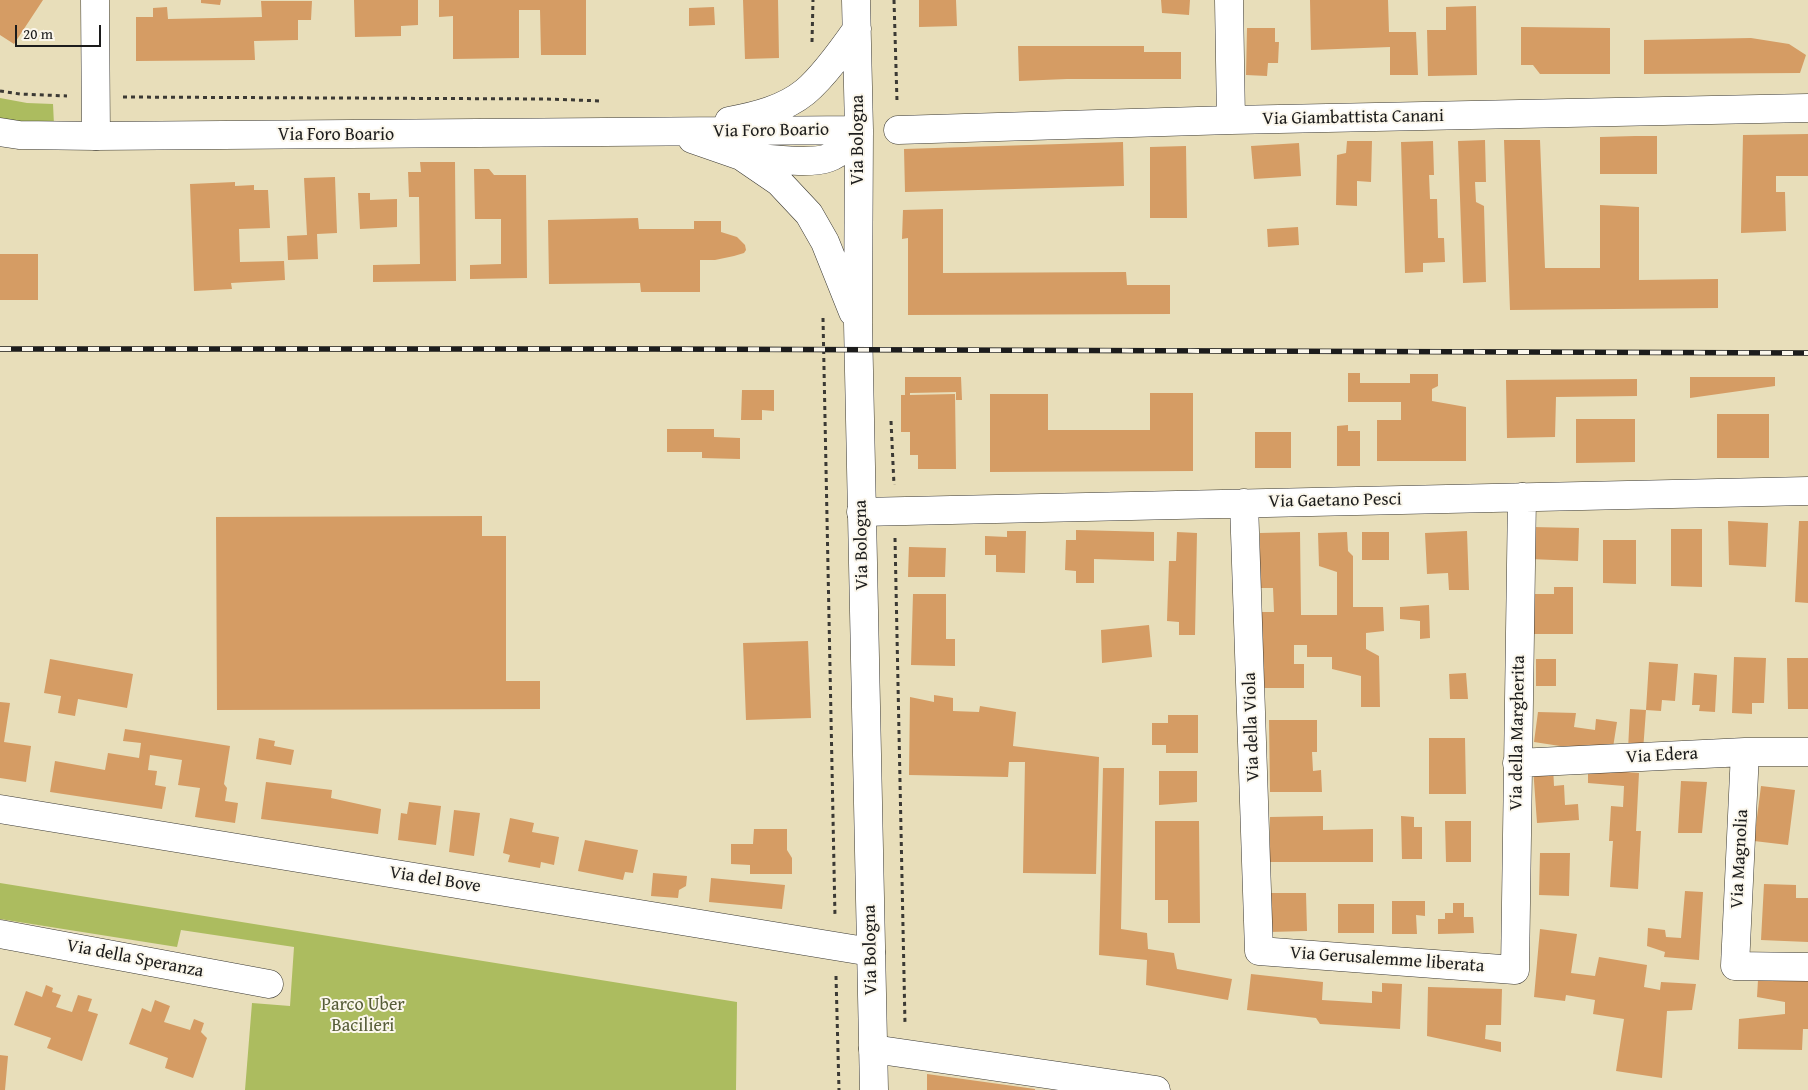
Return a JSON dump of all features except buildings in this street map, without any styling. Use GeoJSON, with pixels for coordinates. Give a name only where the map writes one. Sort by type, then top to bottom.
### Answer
{"type":"FeatureCollection","features":[{"type":"Feature","properties":{"kind":"street"},"geometry":{"type":"LineString","coordinates":[[95,0],[96,136]]}},
{"type":"Feature","properties":{"kind":"street","name":"Via Bologna"},"geometry":{"type":"LineString","coordinates":[[856,0],[859,130],[858,323],[861,512],[874,1090]]}},
{"type":"Feature","properties":{"kind":"street"},"geometry":{"type":"LineString","coordinates":[[1229,0],[1231,120]]}},
{"type":"Feature","properties":{"kind":"street","name":"Via Foro Boario"},"geometry":{"type":"LineString","coordinates":[[672,132],[735,120],[778,107],[806,91],[835,60],[857,29]]}},
{"type":"Feature","properties":{"kind":"street","name":"Via Giambattista Canani"},"geometry":{"type":"LineString","coordinates":[[898,130],[1231,120],[1808,108]]}},
{"type":"Feature","properties":{"kind":"street","name":"Via Foro Boario"},"geometry":{"type":"LineString","coordinates":[[672,132],[741,156],[823,160],[843,149],[859,130]]}},
{"type":"Feature","properties":{"kind":"street","name":"Via Foro Boario"},"geometry":{"type":"LineString","coordinates":[[0,132],[19,135],[96,136],[859,130]]}},
{"type":"Feature","properties":{"kind":"street","name":"Via Foro Boario"},"geometry":{"type":"LineString","coordinates":[[741,156],[779,182],[809,214],[824,242],[858,323]]}},
{"type":"Feature","properties":{"kind":"street","name":"Via Gaetano Pesci"},"geometry":{"type":"LineString","coordinates":[[861,512],[1808,491]]}},
{"type":"Feature","properties":{"kind":"street","name":"Via della Margherita"},"geometry":{"type":"LineString","coordinates":[[1515,970],[1522,497]]}},
{"type":"Feature","properties":{"kind":"street","name":"Via della Viola"},"geometry":{"type":"LineString","coordinates":[[1244,503],[1259,951]]}},
{"type":"Feature","properties":{"kind":"street","name":"Via Edera"},"geometry":{"type":"LineString","coordinates":[[1517,763],[1745,752],[1808,752]]}},
{"type":"Feature","properties":{"kind":"street","name":"Via Magnolia"},"geometry":{"type":"LineString","coordinates":[[1745,752],[1735,966],[1808,967]]}},
{"type":"Feature","properties":{"kind":"street","name":"Via del Bove"},"geometry":{"type":"LineString","coordinates":[[0,810],[871,952]]}},
{"type":"Feature","properties":{"kind":"street","name":"Via della Speranza"},"geometry":{"type":"LineString","coordinates":[[0,934],[269,984]]}},
{"type":"Feature","properties":{"kind":"street","name":"Via Gerusalemme liberata"},"geometry":{"type":"LineString","coordinates":[[1259,951],[1515,970]]}},
{"type":"Feature","properties":{"kind":"street"},"geometry":{"type":"LineString","coordinates":[[873,1049],[1156,1090]]}},
{"type":"Feature","properties":{"kind":"path"},"geometry":{"type":"LineString","coordinates":[[813,0],[812,60],[824,72]]}},
{"type":"Feature","properties":{"kind":"path"},"geometry":{"type":"LineString","coordinates":[[894,0],[898,130]]}},
{"type":"Feature","properties":{"kind":"path"},"geometry":{"type":"LineString","coordinates":[[0,91],[20,94],[97,97],[547,99],[606,101]]}},
{"type":"Feature","properties":{"kind":"path"},"geometry":{"type":"LineString","coordinates":[[824,313],[823,360],[839,1090]]}},
{"type":"Feature","properties":{"kind":"path"},"geometry":{"type":"LineString","coordinates":[[891,414],[895,511],[906,1053]]}},
{"type":"Feature","properties":{"kind":"green space"},"geometry":{"type":"Polygon","coordinates":[[[0,98],[27,103],[53,104],[54,125],[29,125],[0,119],[0,98]]]}},
{"type":"Feature","properties":{"kind":"green space","name":"Parco Uber Bacilieri"},"geometry":{"type":"Polygon","coordinates":[[[0,883],[737,1002],[736,1090],[245,1090],[252,1003],[290,1006],[294,947],[181,930],[177,947],[0,919],[0,883]]]}},
{"type":"Feature","properties":{"kind":"railway"},"geometry":{"type":"LineString","coordinates":[[0,349],[1808,353]]}}]}
